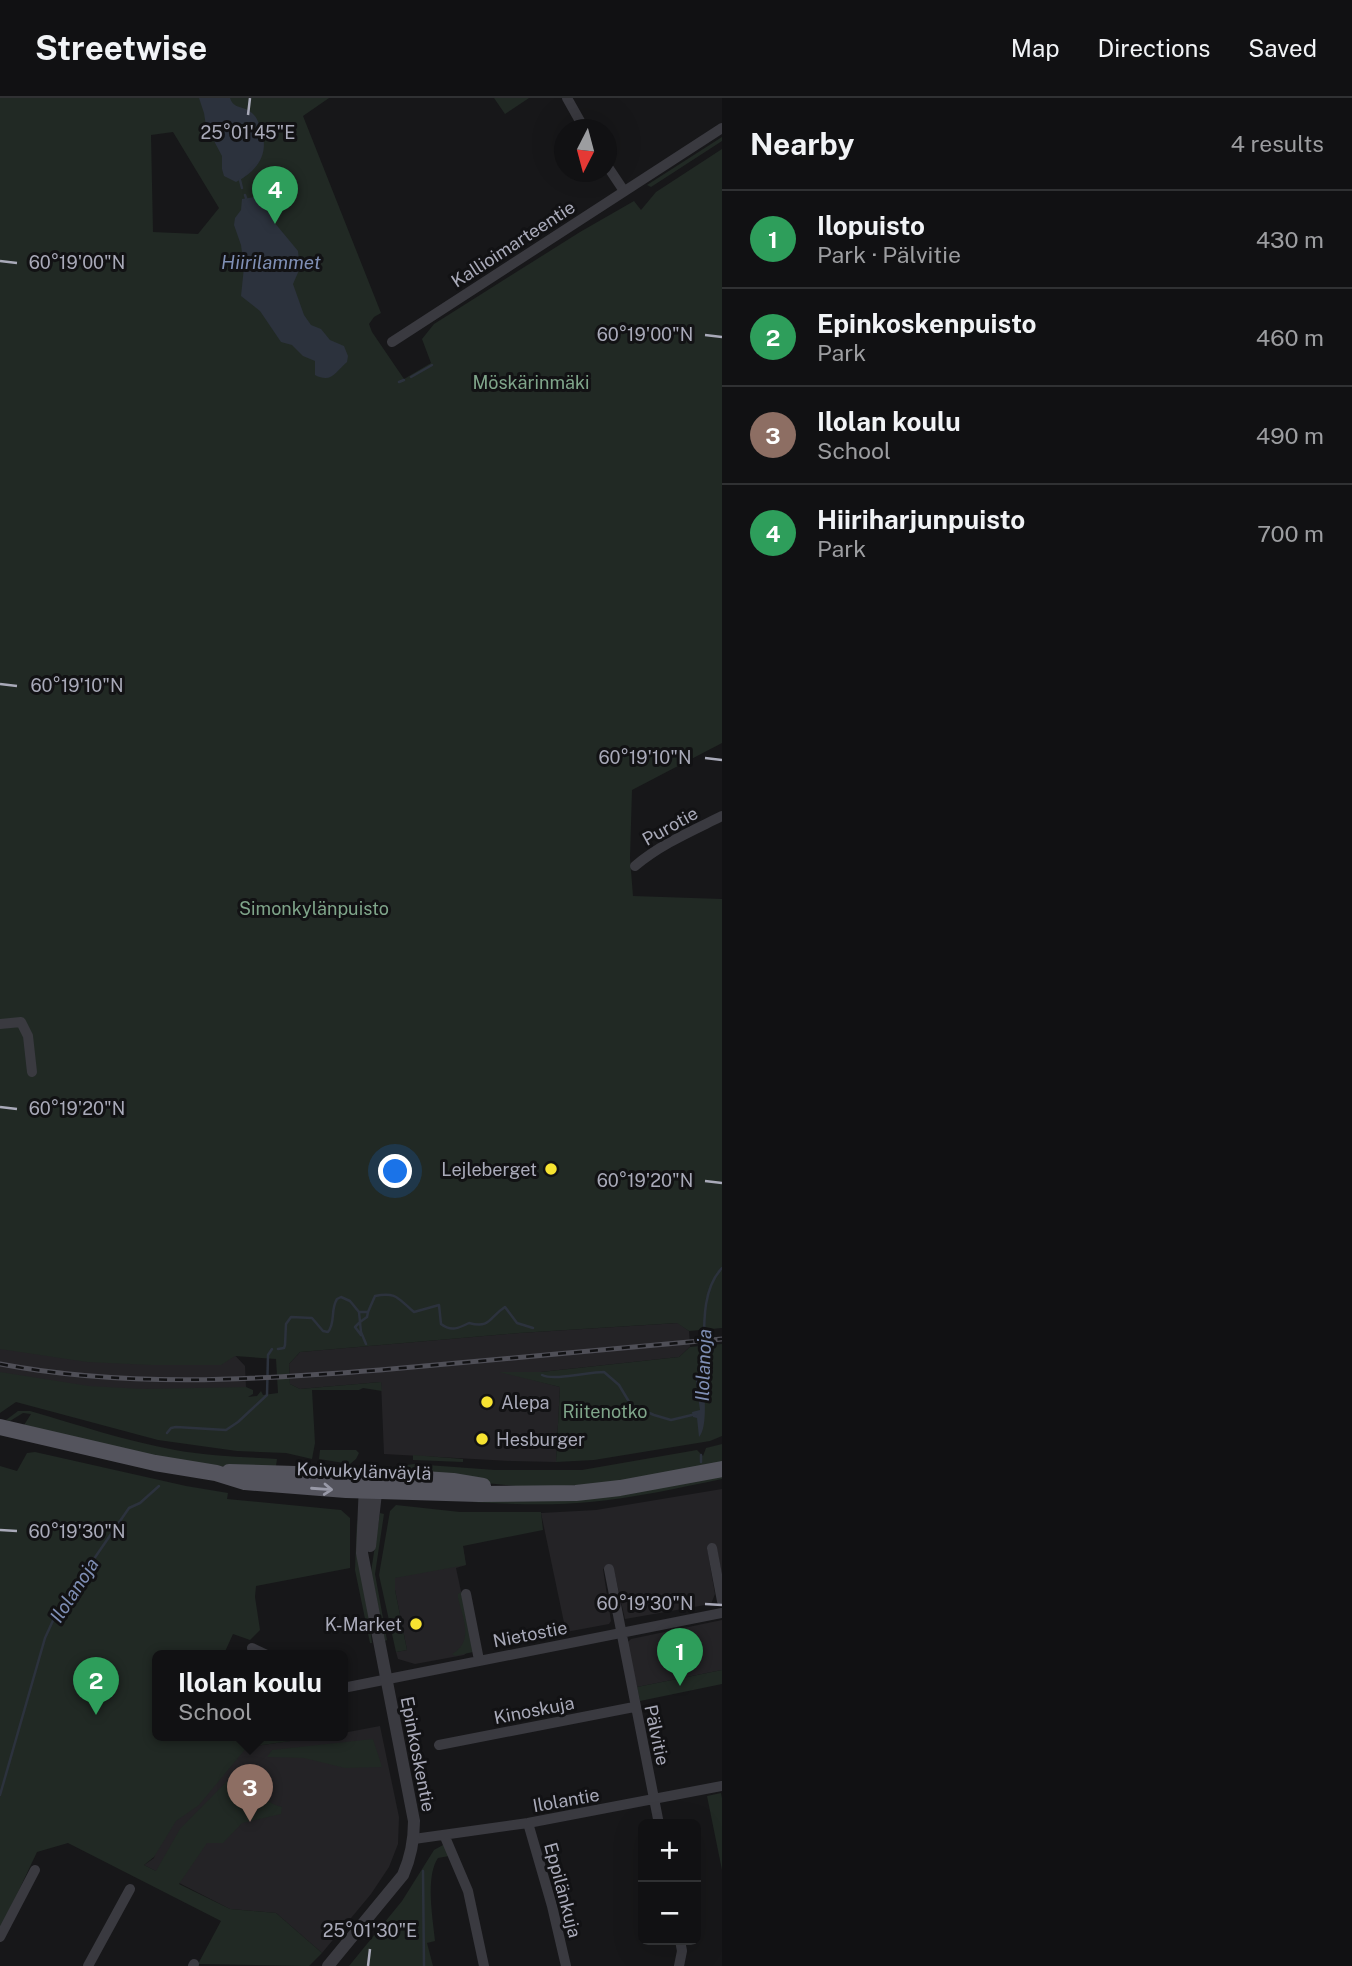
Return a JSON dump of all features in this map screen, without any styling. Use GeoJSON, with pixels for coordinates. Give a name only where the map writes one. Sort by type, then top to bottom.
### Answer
{"type":"FeatureCollection","features":[{"type":"Feature","properties":{"kind":"main road","name":"Koivukylänväylä"},"geometry":{"type":"LineString","coordinates":[[0,1427],[143,1461],[216,1473],[244,1472],[371,1484],[453,1481],[513,1493],[562,1494],[598,1491],[722,1469]]}},
{"type":"Feature","properties":{"kind":"street"},"geometry":{"type":"LineString","coordinates":[[567,98],[579,119]]}},
{"type":"Feature","properties":{"kind":"street","name":"Kallioimarteentie"},"geometry":{"type":"LineString","coordinates":[[392,342],[722,128]]}},
{"type":"Feature","properties":{"kind":"street"},"geometry":{"type":"LineString","coordinates":[[617,180],[624,191]]}},
{"type":"Feature","properties":{"kind":"street","name":"Purotie"},"geometry":{"type":"LineString","coordinates":[[635,866],[673,840],[722,816]]}},
{"type":"Feature","properties":{"kind":"street"},"geometry":{"type":"LineString","coordinates":[[0,1024],[21,1022],[28,1036],[32,1072]]}},
{"type":"Feature","properties":{"kind":"street","name":"Epinkoskentie"},"geometry":{"type":"LineString","coordinates":[[328,1966],[403,1875],[414,1839],[414,1821],[365,1564],[369,1553],[371,1484]]}},
{"type":"Feature","properties":{"kind":"street"},"geometry":{"type":"LineString","coordinates":[[712,1548],[722,1601]]}},
{"type":"Feature","properties":{"kind":"street","name":"Pälvitie"},"geometry":{"type":"LineString","coordinates":[[609,1569],[658,1819]]}},
{"type":"Feature","properties":{"kind":"street"},"geometry":{"type":"LineString","coordinates":[[466,1594],[479,1660]]}},
{"type":"Feature","properties":{"kind":"street","name":"Nietostie"},"geometry":{"type":"LineString","coordinates":[[348,1687],[722,1614]]}},
{"type":"Feature","properties":{"kind":"street"},"geometry":{"type":"LineString","coordinates":[[252,1648],[256,1650]]}},
{"type":"Feature","properties":{"kind":"street","name":"Kinoskuja"},"geometry":{"type":"LineString","coordinates":[[439,1745],[635,1707]]}},
{"type":"Feature","properties":{"kind":"street","name":"Ilolantie"},"geometry":{"type":"LineString","coordinates":[[414,1839],[528,1823],[722,1786]]}},
{"type":"Feature","properties":{"kind":"street","name":"Eppilänkuja"},"geometry":{"type":"LineString","coordinates":[[528,1823],[566,1966]]}},
{"type":"Feature","properties":{"kind":"street"},"geometry":{"type":"LineString","coordinates":[[445,1836],[468,1891],[484,1966]]}},
{"type":"Feature","properties":{"kind":"street"},"geometry":{"type":"LineString","coordinates":[[0,1937],[35,1870]]}},
{"type":"Feature","properties":{"kind":"street"},"geometry":{"type":"LineString","coordinates":[[88,1966],[130,1889]]}},
{"type":"Feature","properties":{"kind":"street"},"geometry":{"type":"LineString","coordinates":[[679,1966],[681,1945]]}},
{"type":"Feature","properties":{"kind":"shaded area"},"geometry":{"type":"Polygon","coordinates":[[[678,1323],[689,1331],[690,1347],[679,1357],[541,1372],[503,1372],[560,1387],[556,1462],[384,1454],[381,1382],[300,1389],[290,1384],[289,1364],[300,1352],[519,1333],[678,1323]]]}},
{"type":"Feature","properties":{"kind":"shaded area"},"geometry":{"type":"Polygon","coordinates":[[[0,1334],[228,1348],[245,1366],[246,1387],[231,1399],[0,1385],[0,1334]]]}},
{"type":"Feature","properties":{"kind":"shaded area"},"geometry":{"type":"Polygon","coordinates":[[[722,1489],[722,1575],[716,1545],[707,1547],[715,1594],[711,1604],[625,1619],[613,1566],[603,1569],[611,1621],[609,1624],[566,1632],[541,1513],[596,1510],[722,1489]]]}},
{"type":"Feature","properties":{"kind":"shaded area"},"geometry":{"type":"Polygon","coordinates":[[[463,1547],[466,1565],[456,1568],[473,1647],[464,1655],[415,1664],[398,1659],[396,1652],[407,1650],[395,1578],[463,1547]]]}},
{"type":"Feature","properties":{"kind":"shaded area"},"geometry":{"type":"Polygon","coordinates":[[[722,1620],[722,1670],[637,1687],[627,1643],[631,1639],[722,1620]]]}},
{"type":"Feature","properties":{"kind":"shaded area"},"geometry":{"type":"Polygon","coordinates":[[[380,1726],[399,1817],[398,1844],[389,1867],[371,1894],[322,1953],[276,1913],[230,1909],[144,1865],[154,1858],[179,1741],[250,1741],[255,1746],[290,1741],[348,1741],[348,1732],[380,1726]]]}},
{"type":"Feature","properties":{"kind":"green space","name":"Simonkylänpuisto"},"geometry":{"type":"Polygon","coordinates":[[[0,98],[329,98],[303,116],[381,313],[369,324],[372,332],[404,379],[431,363],[422,339],[434,324],[634,201],[641,210],[656,192],[722,149],[722,743],[632,790],[630,858],[633,896],[722,899],[722,1328],[689,1331],[677,1323],[519,1333],[300,1352],[289,1364],[290,1384],[300,1389],[381,1382],[382,1391],[363,1388],[312,1390],[315,1443],[312,1459],[286,1453],[237,1451],[158,1440],[16,1402],[0,1413],[0,1372],[89,1386],[143,1389],[246,1387],[253,1390],[253,1394],[248,1397],[257,1396],[261,1391],[263,1395],[278,1393],[276,1359],[235,1356],[221,1365],[151,1365],[87,1362],[0,1349],[0,98]],[[173,132],[151,135],[153,232],[198,234],[219,208],[173,132]]]}},
{"type":"Feature","properties":{"kind":"green space"},"geometry":{"type":"Polygon","coordinates":[[[494,98],[529,98],[505,114],[494,98]]]}},
{"type":"Feature","properties":{"kind":"green space"},"geometry":{"type":"Polygon","coordinates":[[[722,137],[722,141],[651,187],[647,185],[722,137]]]}},
{"type":"Feature","properties":{"kind":"green space","name":"Riitenotko"},"geometry":{"type":"Polygon","coordinates":[[[722,1344],[722,1436],[710,1441],[594,1460],[556,1462],[560,1387],[499,1372],[541,1372],[679,1357],[690,1347],[722,1344]]]}},
{"type":"Feature","properties":{"kind":"green space"},"geometry":{"type":"Polygon","coordinates":[[[18,1411],[30,1411],[175,1450],[277,1459],[276,1466],[215,1466],[117,1448],[24,1425],[31,1414],[23,1413],[10,1421],[6,1420],[18,1411]]]}},
{"type":"Feature","properties":{"kind":"green space"},"geometry":{"type":"Polygon","coordinates":[[[722,1444],[722,1463],[623,1482],[535,1488],[399,1474],[400,1466],[414,1464],[495,1470],[582,1470],[697,1450],[703,1456],[706,1448],[722,1444]]]}},
{"type":"Feature","properties":{"kind":"green space"},"geometry":{"type":"Polygon","coordinates":[[[320,1450],[356,1450],[359,1453],[350,1464],[319,1459],[320,1450]]]}},
{"type":"Feature","properties":{"kind":"green space"},"geometry":{"type":"Polygon","coordinates":[[[35,1452],[228,1493],[227,1499],[341,1510],[350,1518],[350,1568],[256,1586],[260,1630],[250,1640],[233,1634],[226,1650],[152,1650],[152,1741],[240,1741],[247,1747],[199,1805],[176,1821],[154,1857],[144,1865],[156,1871],[180,1829],[240,1768],[263,1797],[282,1807],[281,1814],[242,1823],[223,1843],[207,1843],[179,1884],[230,1909],[276,1913],[322,1953],[309,1966],[198,1964],[221,1921],[68,1843],[37,1852],[0,1930],[0,1466],[17,1471],[27,1453],[35,1452]]]}},
{"type":"Feature","properties":{"kind":"green space"},"geometry":{"type":"Polygon","coordinates":[[[413,1455],[463,1459],[463,1462],[413,1460],[413,1455]]]}},
{"type":"Feature","properties":{"kind":"green space"},"geometry":{"type":"Polygon","coordinates":[[[722,1474],[722,1479],[607,1500],[546,1504],[472,1502],[722,1474]]]}},
{"type":"Feature","properties":{"kind":"green space"},"geometry":{"type":"Polygon","coordinates":[[[396,1505],[460,1512],[541,1512],[543,1530],[463,1546],[466,1565],[395,1578],[407,1650],[396,1652],[379,1575],[390,1511],[396,1505]]]}},
{"type":"Feature","properties":{"kind":"green space"},"geometry":{"type":"Polygon","coordinates":[[[380,1513],[384,1514],[375,1574],[387,1640],[385,1641],[371,1572],[380,1513]]]}},
{"type":"Feature","properties":{"kind":"green space"},"geometry":{"type":"Polygon","coordinates":[[[357,1519],[372,1643],[355,1570],[357,1519]]]}},
{"type":"Feature","properties":{"kind":"green space"},"geometry":{"type":"Polygon","coordinates":[[[461,1592],[473,1652],[455,1656],[452,1654],[459,1649],[465,1635],[458,1598],[461,1592]]]}},
{"type":"Feature","properties":{"kind":"green space"},"geometry":{"type":"Polygon","coordinates":[[[722,1670],[722,1684],[640,1701],[637,1687],[722,1670]]]}},
{"type":"Feature","properties":{"kind":"green space"},"geometry":{"type":"Polygon","coordinates":[[[373,1739],[382,1767],[345,1768],[304,1758],[267,1757],[272,1750],[373,1739]]]}},
{"type":"Feature","properties":{"kind":"green space"},"geometry":{"type":"Polygon","coordinates":[[[250,1741],[290,1741],[255,1746],[250,1741]]]}},
{"type":"Feature","properties":{"kind":"green space"},"geometry":{"type":"Polygon","coordinates":[[[721,1793],[722,1798],[722,1870],[707,1796],[721,1793]]]}},
{"type":"Feature","properties":{"kind":"green space"},"geometry":{"type":"Polygon","coordinates":[[[443,1845],[449,1856],[438,1858],[431,1887],[435,1941],[427,1943],[433,1966],[349,1966],[402,1901],[434,1850],[443,1845]]]}},
{"type":"Feature","properties":{"kind":"water"},"geometry":{"type":"Polygon","coordinates":[[[199,98],[230,98],[234,104],[256,117],[264,141],[262,156],[255,168],[236,182],[224,176],[222,156],[206,126],[199,98]]]}},
{"type":"Feature","properties":{"kind":"water","name":"Hiirilammet"},"geometry":{"type":"Polygon","coordinates":[[[255,197],[262,202],[274,222],[298,251],[300,268],[293,284],[304,315],[311,325],[321,329],[330,340],[344,346],[347,362],[330,377],[315,375],[315,361],[303,356],[292,345],[281,342],[260,311],[241,296],[244,267],[241,245],[234,225],[241,210],[242,199],[255,197]]]}},
{"type":"Feature","properties":{"kind":"water"},"geometry":{"type":"Polygon","coordinates":[[[706,1352],[704,1370],[709,1368],[711,1378],[704,1378],[705,1418],[699,1437],[697,1418],[693,1417],[692,1412],[700,1410],[696,1382],[703,1353],[706,1352]]]}},
{"type":"Feature","properties":{"kind":"waterway"},"geometry":{"type":"LineString","coordinates":[[240,180],[242,188]]}},
{"type":"Feature","properties":{"kind":"waterway"},"geometry":{"type":"LineString","coordinates":[[411,377],[432,365]]}},
{"type":"Feature","properties":{"kind":"waterway"},"geometry":{"type":"LineString","coordinates":[[399,382],[404,380]]}},
{"type":"Feature","properties":{"kind":"waterway","name":"Ilolanoja"},"geometry":{"type":"LineString","coordinates":[[704,1352],[704,1319],[708,1297],[715,1277],[722,1268]]}},
{"type":"Feature","properties":{"kind":"waterway","name":"Ilolanoja"},"geometry":{"type":"LineString","coordinates":[[278,1349],[284,1348],[286,1324],[291,1317],[312,1318],[323,1331],[328,1332],[335,1303],[341,1297],[350,1301],[359,1312],[368,1312],[375,1296],[382,1295],[397,1298],[414,1312],[439,1305],[441,1324],[452,1329],[469,1323],[486,1323],[505,1307],[517,1323],[533,1328]]}},
{"type":"Feature","properties":{"kind":"waterway"},"geometry":{"type":"LineString","coordinates":[[359,1312],[360,1322],[355,1327],[361,1335]]}},
{"type":"Feature","properties":{"kind":"waterway"},"geometry":{"type":"LineString","coordinates":[[366,1344],[360,1322],[367,1317],[368,1312]]}},
{"type":"Feature","properties":{"kind":"waterway","name":"Ilolanoja"},"geometry":{"type":"LineString","coordinates":[[167,1433],[176,1427],[226,1430],[238,1422],[267,1395],[268,1355],[272,1349]]}},
{"type":"Feature","properties":{"kind":"waterway","name":"Ilolanoja"},"geometry":{"type":"LineString","coordinates":[[542,1375],[563,1377],[604,1372],[619,1385],[631,1405],[671,1420],[696,1414]]}},
{"type":"Feature","properties":{"kind":"waterway"},"geometry":{"type":"LineString","coordinates":[[701,1455],[701,1462]]}},
{"type":"Feature","properties":{"kind":"waterway","name":"Ilolanoja"},"geometry":{"type":"LineString","coordinates":[[0,1795],[45,1638],[56,1614],[129,1508],[140,1503],[159,1486]]}},
{"type":"Feature","properties":{"kind":"waterway"},"geometry":{"type":"LineString","coordinates":[[423,1871],[424,1966]]}},
{"type":"Feature","properties":{"kind":"railway"},"geometry":{"type":"LineString","coordinates":[[0,1364],[47,1372],[142,1379],[237,1379],[380,1370],[722,1339]]}},
{"type":"Feature","properties":{"kind":"place","name":"Hiiriharjunpuisto"},"geometry":{"type":"Point","coordinates":[275,224]}},
{"type":"Feature","properties":{"kind":"place","name":"Lejleberget"},"geometry":{"type":"Point","coordinates":[551,1169]}},
{"type":"Feature","properties":{"kind":"place","name":"Alepa"},"geometry":{"type":"Point","coordinates":[487,1402]}},
{"type":"Feature","properties":{"kind":"place","name":"Hesburger"},"geometry":{"type":"Point","coordinates":[482,1439]}},
{"type":"Feature","properties":{"kind":"place","name":"K-Market"},"geometry":{"type":"Point","coordinates":[416,1624]}},
{"type":"Feature","properties":{"kind":"place","name":"Ilopuisto"},"geometry":{"type":"Point","coordinates":[680,1686]}},
{"type":"Feature","properties":{"kind":"place","name":"Epinkoskenpuisto"},"geometry":{"type":"Point","coordinates":[96,1715]}},
{"type":"Feature","properties":{"kind":"place","name":"Ilolan koulu"},"geometry":{"type":"Point","coordinates":[250,1822]}},
{"type":"Feature","properties":{"kind":"park label","name":"Möskärinmäki"},"geometry":{"type":"Point","coordinates":[531,382]}}]}
